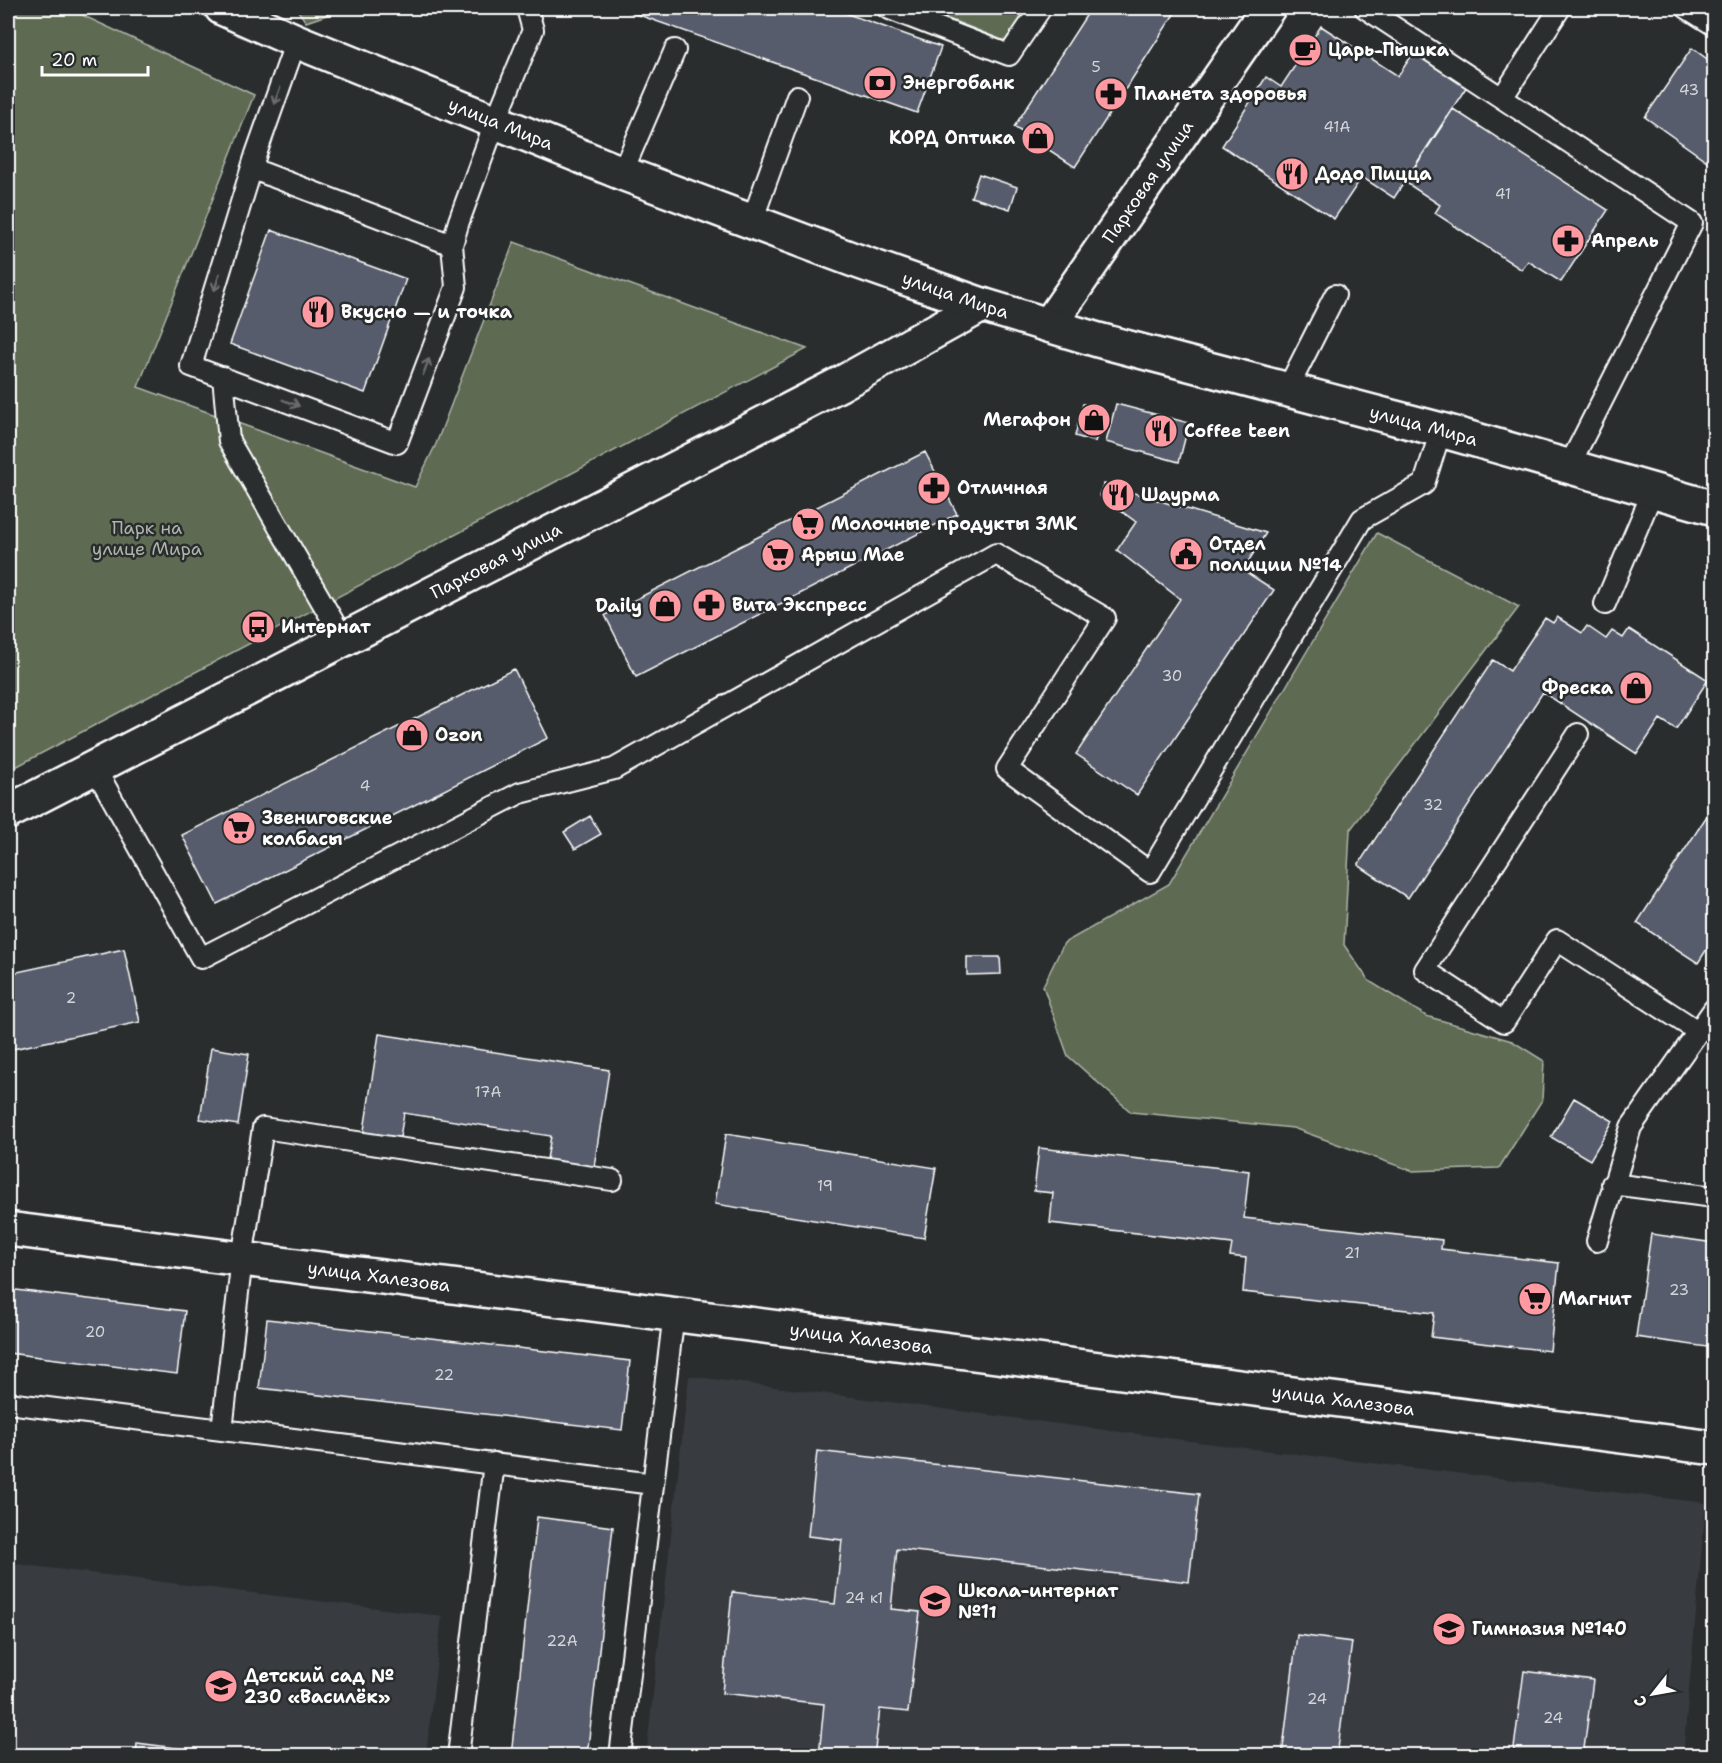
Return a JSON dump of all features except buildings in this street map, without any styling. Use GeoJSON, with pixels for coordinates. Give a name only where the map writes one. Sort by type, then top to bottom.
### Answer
{"type":"FeatureCollection","features":[{"type":"Feature","properties":{"kind":"street","name":"улица Мира"},"geometry":{"type":"LineString","coordinates":[[222,8],[296,41],[496,120],[622,173],[982,305],[1287,390],[1441,430],[1714,508]]}},
{"type":"Feature","properties":{"kind":"street","name":"Парковая улица"},"geometry":{"type":"LineString","coordinates":[[1049,325],[1268,8]]}},
{"type":"Feature","properties":{"kind":"street","name":"Парковая улица"},"geometry":{"type":"LineString","coordinates":[[8,812],[840,384],[982,305]]}},
{"type":"Feature","properties":{"kind":"street","name":"улица Халезова"},"geometry":{"type":"LineString","coordinates":[[8,1229],[1714,1448]]}},
{"type":"Feature","properties":{"kind":"lane"},"geometry":{"type":"LineString","coordinates":[[296,41],[191,366],[397,443],[456,287],[452,245],[496,120],[533,30],[527,8]]}},
{"type":"Feature","properties":{"kind":"lane"},"geometry":{"type":"LineString","coordinates":[[887,8],[1009,55],[1041,8]]}},
{"type":"Feature","properties":{"kind":"lane"},"geometry":{"type":"LineString","coordinates":[[1365,8],[1692,223],[1568,468]]}},
{"type":"Feature","properties":{"kind":"lane"},"geometry":{"type":"LineString","coordinates":[[1502,98],[1560,8]]}},
{"type":"Feature","properties":{"kind":"lane"},"geometry":{"type":"LineString","coordinates":[[1687,8],[1714,25]]}},
{"type":"Feature","properties":{"kind":"lane"},"geometry":{"type":"LineString","coordinates":[[622,173],[675,50]]}},
{"type":"Feature","properties":{"kind":"lane"},"geometry":{"type":"LineString","coordinates":[[752,221],[797,96]]}},
{"type":"Feature","properties":{"kind":"lane"},"geometry":{"type":"LineString","coordinates":[[253,169],[452,245]]}},
{"type":"Feature","properties":{"kind":"lane"},"geometry":{"type":"LineString","coordinates":[[1287,390],[1335,295]]}},
{"type":"Feature","properties":{"kind":"lane"},"geometry":{"type":"LineString","coordinates":[[222,377],[229,441],[344,640]]}},
{"type":"Feature","properties":{"kind":"lane"},"geometry":{"type":"LineString","coordinates":[[95,768],[201,958],[520,794],[614,769],[996,555],[1105,618],[1006,769],[1150,872],[1362,519],[1424,484],[1441,430]]}},
{"type":"Feature","properties":{"kind":"lane"},"geometry":{"type":"LineString","coordinates":[[1605,604],[1653,490]]}},
{"type":"Feature","properties":{"kind":"lane"},"geometry":{"type":"LineString","coordinates":[[1578,734],[1425,970],[1504,1022],[1557,940],[1699,1032]]}},
{"type":"Feature","properties":{"kind":"lane"},"geometry":{"type":"LineString","coordinates":[[1597,1241],[1612,1184],[1631,1127],[1714,1009]]}},
{"type":"Feature","properties":{"kind":"lane"},"geometry":{"type":"LineString","coordinates":[[222,1430],[242,1258],[263,1128],[612,1180]]}},
{"type":"Feature","properties":{"kind":"lane"},"geometry":{"type":"LineString","coordinates":[[1612,1184],[1714,1197]]}},
{"type":"Feature","properties":{"kind":"lane"},"geometry":{"type":"LineString","coordinates":[[620,1755],[674,1313]]}},
{"type":"Feature","properties":{"kind":"lane"},"geometry":{"type":"LineString","coordinates":[[8,1403],[653,1484]]}},
{"type":"Feature","properties":{"kind":"lane"},"geometry":{"type":"LineString","coordinates":[[458,1755],[494,1463]]}},
{"type":"Feature","properties":{"kind":"shaded area"},"geometry":{"type":"Polygon","coordinates":[[[689,1376],[1229,1446],[1706,1503],[1683,1755],[646,1756],[689,1376]]]}},
{"type":"Feature","properties":{"kind":"shaded area","name":"Детский сад № 230 «Василёк»"},"geometry":{"type":"Polygon","coordinates":[[[8,1563],[442,1616],[426,1755],[8,1756],[8,1563]]]}},
{"type":"Feature","properties":{"kind":"green space","name":"Парк на улице Мира"},"geometry":{"type":"Polygon","coordinates":[[[8,8],[67,8],[254,95],[138,387],[415,487],[436,444],[514,242],[807,349],[8,771],[8,8]]]}},
{"type":"Feature","properties":{"kind":"green space"},"geometry":{"type":"Polygon","coordinates":[[[296,8],[347,8],[306,22],[296,8]]]}},
{"type":"Feature","properties":{"kind":"green space"},"geometry":{"type":"Polygon","coordinates":[[[921,8],[1029,8],[1005,41],[921,8]]]}},
{"type":"Feature","properties":{"kind":"green space"},"geometry":{"type":"Polygon","coordinates":[[[1377,533],[1519,607],[1350,830],[1344,945],[1369,981],[1426,1016],[1512,1041],[1544,1061],[1542,1100],[1499,1168],[1412,1171],[1293,1128],[1131,1112],[1068,1056],[1043,986],[1064,943],[1169,884],[1377,533]]]}},
{"type":"Feature","properties":{"kind":"place","name":"Царь-Пышка"},"geometry":{"type":"Point","coordinates":[1305,50]}},
{"type":"Feature","properties":{"kind":"place","name":"Энергобанк"},"geometry":{"type":"Point","coordinates":[880,83]}},
{"type":"Feature","properties":{"kind":"place","name":"Планета здоровья"},"geometry":{"type":"Point","coordinates":[1111,94]}},
{"type":"Feature","properties":{"kind":"place","name":"КОРД Оптика"},"geometry":{"type":"Point","coordinates":[1038,138]}},
{"type":"Feature","properties":{"kind":"place","name":"Додо Пицца"},"geometry":{"type":"Point","coordinates":[1292,174]}},
{"type":"Feature","properties":{"kind":"place","name":"Апрель"},"geometry":{"type":"Point","coordinates":[1568,241]}},
{"type":"Feature","properties":{"kind":"place","name":"Вкусно — и точка"},"geometry":{"type":"Point","coordinates":[318,312]}},
{"type":"Feature","properties":{"kind":"place","name":"Мегафон"},"geometry":{"type":"Point","coordinates":[1094,420]}},
{"type":"Feature","properties":{"kind":"place","name":"Coffee teen"},"geometry":{"type":"Point","coordinates":[1161,431]}},
{"type":"Feature","properties":{"kind":"place","name":"Отличная"},"geometry":{"type":"Point","coordinates":[934,488]}},
{"type":"Feature","properties":{"kind":"place","name":"Шаурма"},"geometry":{"type":"Point","coordinates":[1118,495]}},
{"type":"Feature","properties":{"kind":"place","name":"Молочные продукты ЗМК"},"geometry":{"type":"Point","coordinates":[808,524]}},
{"type":"Feature","properties":{"kind":"place","name":"Отдел полиции №14"},"geometry":{"type":"Point","coordinates":[1186,554]}},
{"type":"Feature","properties":{"kind":"place","name":"Арыш Мае"},"geometry":{"type":"Point","coordinates":[778,555]}},
{"type":"Feature","properties":{"kind":"place","name":"Вита Экспресс"},"geometry":{"type":"Point","coordinates":[709,605]}},
{"type":"Feature","properties":{"kind":"place","name":"Daily"},"geometry":{"type":"Point","coordinates":[665,606]}},
{"type":"Feature","properties":{"kind":"place","name":"Интернат"},"geometry":{"type":"Point","coordinates":[258,627]}},
{"type":"Feature","properties":{"kind":"place","name":"Фреска"},"geometry":{"type":"Point","coordinates":[1636,688]}},
{"type":"Feature","properties":{"kind":"place","name":"Ozon"},"geometry":{"type":"Point","coordinates":[412,735]}},
{"type":"Feature","properties":{"kind":"place","name":"Звениговские колбасы"},"geometry":{"type":"Point","coordinates":[239,828]}},
{"type":"Feature","properties":{"kind":"place","name":"Магнит"},"geometry":{"type":"Point","coordinates":[1535,1299]}},
{"type":"Feature","properties":{"kind":"place","name":"Школа-интернат №11"},"geometry":{"type":"Point","coordinates":[935,1601]}},
{"type":"Feature","properties":{"kind":"place","name":"Гимназия №140"},"geometry":{"type":"Point","coordinates":[1449,1629]}},
{"type":"Feature","properties":{"kind":"place","name":"Детский сад № 230 «Василёк»"},"geometry":{"type":"Point","coordinates":[221,1686]}}]}
